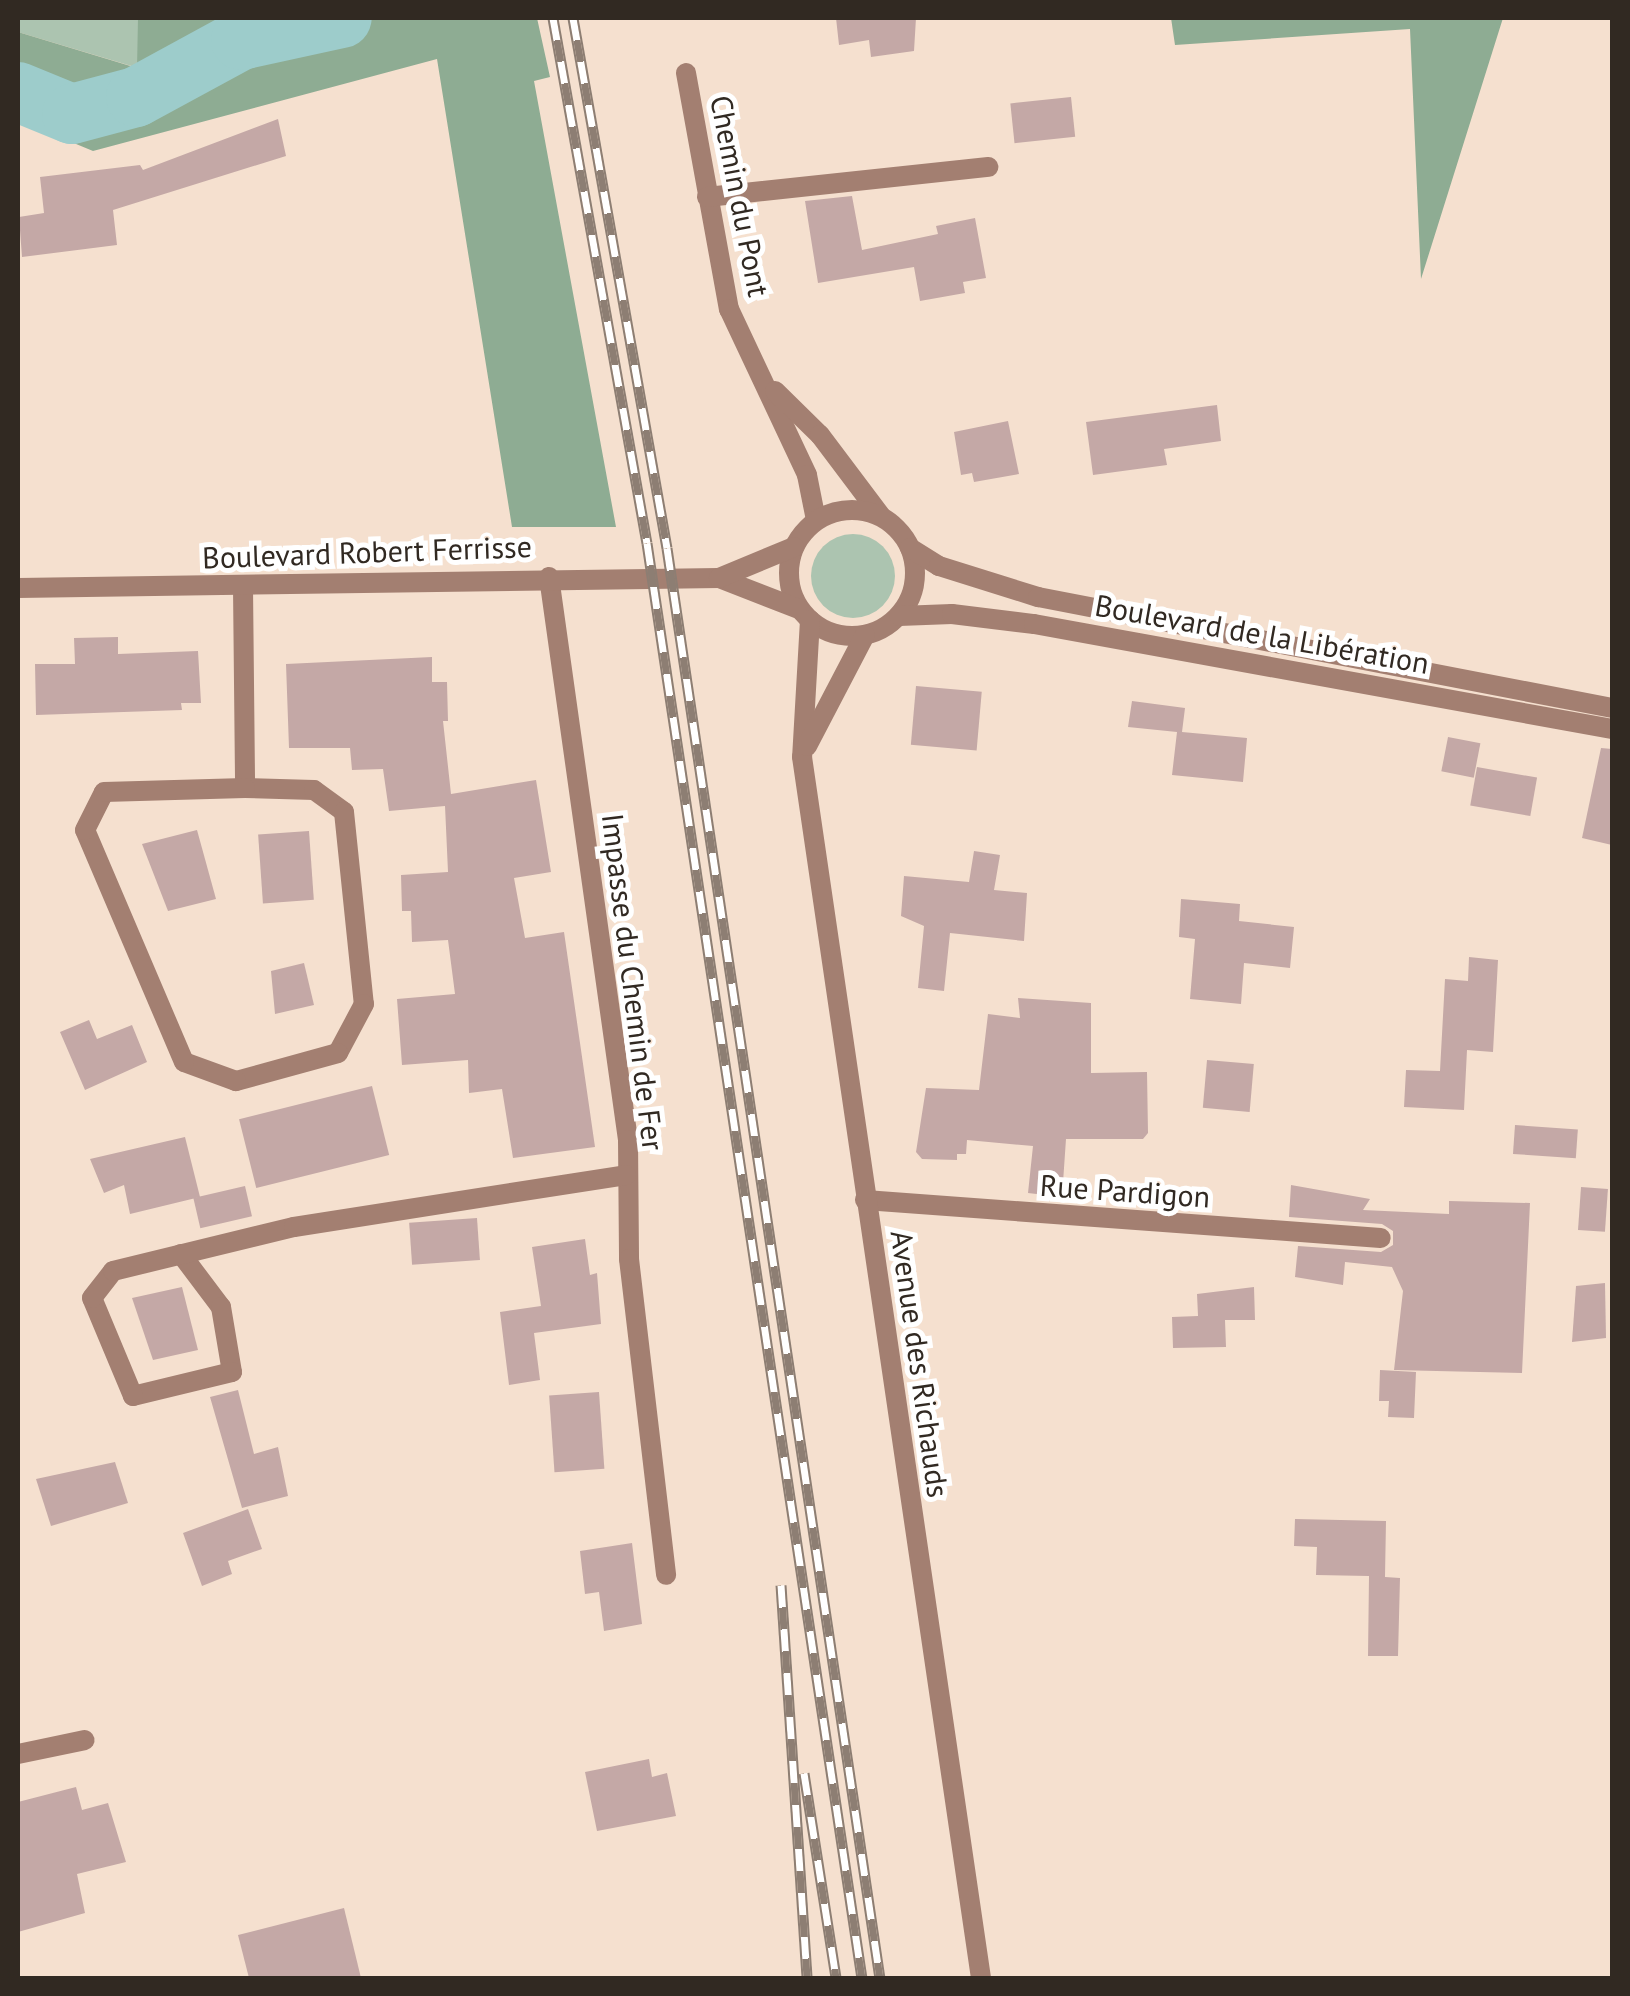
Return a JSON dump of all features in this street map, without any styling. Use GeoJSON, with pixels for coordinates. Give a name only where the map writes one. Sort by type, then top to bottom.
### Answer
{"type":"FeatureCollection","features":[{"type":"Feature","properties":{"kind":"street","name":"Chemin du Pont"},"geometry":{"type":"LineString","coordinates":[[686,73],[730,308],[807,475],[816,520]]}},
{"type":"Feature","properties":{"kind":"street"},"geometry":{"type":"LineString","coordinates":[[707,197],[988,167]]}},
{"type":"Feature","properties":{"kind":"street","name":"Chemin du Pont"},"geometry":{"type":"LineString","coordinates":[[766,382],[820,435],[881,516]]}},
{"type":"Feature","properties":{"kind":"street"},"geometry":{"type":"LineString","coordinates":[[859,510],[881,516],[910,548],[915,583],[898,616],[865,635],[836,634],[804,615],[788,578],[794,546],[816,520],[859,510]]}},
{"type":"Feature","properties":{"kind":"street","name":"Boulevard Robert Ferrisse"},"geometry":{"type":"LineString","coordinates":[[718,578],[794,546]]}},
{"type":"Feature","properties":{"kind":"street","name":"Boulevard de la Libération"},"geometry":{"type":"LineString","coordinates":[[910,548],[939,566],[1038,597],[1612,708]]}},
{"type":"Feature","properties":{"kind":"street","name":"Boulevard Robert Ferrisse"},"geometry":{"type":"LineString","coordinates":[[18,588],[243,586],[549,576],[718,578],[804,615]]}},
{"type":"Feature","properties":{"kind":"street","name":"Impasse du Chemin de Fer"},"geometry":{"type":"LineString","coordinates":[[549,576],[628,1140],[628,1259],[666,1575]]}},
{"type":"Feature","properties":{"kind":"street"},"geometry":{"type":"LineString","coordinates":[[243,586],[245,788]]}},
{"type":"Feature","properties":{"kind":"street","name":"Boulevard de la Libération"},"geometry":{"type":"LineString","coordinates":[[898,616],[952,614],[1034,624],[1612,729]]}},
{"type":"Feature","properties":{"kind":"street","name":"Avenue des Richauds"},"geometry":{"type":"LineString","coordinates":[[804,615],[802,757],[981,1978]]}},
{"type":"Feature","properties":{"kind":"street"},"geometry":{"type":"LineString","coordinates":[[802,757],[865,635]]}},
{"type":"Feature","properties":{"kind":"street"},"geometry":{"type":"LineString","coordinates":[[245,788],[314,790],[344,812],[364,1004],[338,1052],[236,1082],[184,1062],[85,830],[104,792],[245,788]]}},
{"type":"Feature","properties":{"kind":"street"},"geometry":{"type":"LineString","coordinates":[[181,1254],[221,1307],[232,1372],[133,1396],[92,1298],[113,1270],[294,1227],[626,1176]]}},
{"type":"Feature","properties":{"kind":"street","name":"Rue Pardigon"},"geometry":{"type":"LineString","coordinates":[[865,1200],[1381,1238]]}},
{"type":"Feature","properties":{"kind":"street"},"geometry":{"type":"LineString","coordinates":[[18,1754],[85,1740]]}},
{"type":"Feature","properties":{"kind":"green space"},"geometry":{"type":"Polygon","coordinates":[[[18,18],[138,18],[138,68],[18,32],[18,18]]]}},
{"type":"Feature","properties":{"kind":"green space"},"geometry":{"type":"Polygon","coordinates":[[[138,18],[537,18],[550,77],[534,81],[616,527],[512,527],[437,59],[93,151],[18,120],[18,32],[137,68],[138,18]]]}},
{"type":"Feature","properties":{"kind":"green space"},"geometry":{"type":"Polygon","coordinates":[[[1171,18],[1503,18],[1421,279],[1410,29],[1175,45],[1171,18]]]}},
{"type":"Feature","properties":{"kind":"green space"},"geometry":{"type":"Polygon","coordinates":[[[853,534],[869,537],[888,553],[895,576],[892,592],[876,611],[853,618],[837,615],[818,599],[811,576],[814,560],[830,541],[853,534]]]}},
{"type":"Feature","properties":{"kind":"building"},"geometry":{"type":"Polygon","coordinates":[[[836,18],[916,18],[914,51],[871,57],[869,40],[839,45],[836,18]]]}},
{"type":"Feature","properties":{"kind":"building"},"geometry":{"type":"Polygon","coordinates":[[[1071,97],[1075,137],[1015,143],[1010,103],[1071,97]]]}},
{"type":"Feature","properties":{"kind":"building"},"geometry":{"type":"Polygon","coordinates":[[[278,119],[286,156],[113,210],[117,245],[22,257],[19,217],[44,213],[40,177],[140,165],[143,170],[278,119]]]}},
{"type":"Feature","properties":{"kind":"building"},"geometry":{"type":"Polygon","coordinates":[[[852,196],[862,250],[938,234],[936,226],[975,218],[986,278],[963,282],[965,293],[920,301],[914,267],[818,283],[805,201],[852,196]]]}},
{"type":"Feature","properties":{"kind":"building"},"geometry":{"type":"Polygon","coordinates":[[[1217,405],[1221,441],[1164,449],[1167,465],[1093,475],[1086,422],[1217,405]]]}},
{"type":"Feature","properties":{"kind":"building"},"geometry":{"type":"Polygon","coordinates":[[[1008,421],[1019,474],[974,482],[972,473],[961,475],[954,432],[1008,421]]]}},
{"type":"Feature","properties":{"kind":"building"},"geometry":{"type":"Polygon","coordinates":[[[118,637],[118,654],[198,651],[201,703],[181,703],[182,710],[36,715],[35,664],[75,664],[74,638],[118,637]]]}},
{"type":"Feature","properties":{"kind":"building"},"geometry":{"type":"Polygon","coordinates":[[[432,657],[432,682],[447,682],[448,721],[443,721],[451,794],[536,780],[551,872],[514,878],[525,938],[564,932],[595,1147],[513,1158],[502,1089],[469,1093],[468,1060],[402,1065],[397,999],[455,994],[448,940],[412,942],[411,911],[402,911],[401,875],[448,872],[445,806],[389,811],[383,769],[352,770],[350,748],[289,748],[286,664],[432,657]]]}},
{"type":"Feature","properties":{"kind":"building"},"geometry":{"type":"Polygon","coordinates":[[[916,686],[982,692],[977,751],[911,745],[916,686]]]}},
{"type":"Feature","properties":{"kind":"building"},"geometry":{"type":"Polygon","coordinates":[[[1132,701],[1185,708],[1182,732],[1247,738],[1243,782],[1172,775],[1177,732],[1128,727],[1132,701]]]}},
{"type":"Feature","properties":{"kind":"building"},"geometry":{"type":"Polygon","coordinates":[[[1448,737],[1480,743],[1474,778],[1441,771],[1448,737]]]}},
{"type":"Feature","properties":{"kind":"building"},"geometry":{"type":"Polygon","coordinates":[[[1601,748],[1612,749],[1612,845],[1582,838],[1601,748]]]}},
{"type":"Feature","properties":{"kind":"building"},"geometry":{"type":"Polygon","coordinates":[[[1477,767],[1537,778],[1530,816],[1470,805],[1477,767]]]}},
{"type":"Feature","properties":{"kind":"building"},"geometry":{"type":"Polygon","coordinates":[[[197,830],[216,899],[168,911],[142,844],[197,830]]]}},
{"type":"Feature","properties":{"kind":"building"},"geometry":{"type":"Polygon","coordinates":[[[309,831],[314,900],[263,903],[258,835],[309,831]]]}},
{"type":"Feature","properties":{"kind":"building"},"geometry":{"type":"Polygon","coordinates":[[[974,851],[1000,855],[994,890],[1027,893],[1024,941],[950,933],[944,991],[918,988],[924,926],[901,916],[904,876],[969,882],[974,851]]]}},
{"type":"Feature","properties":{"kind":"building"},"geometry":{"type":"Polygon","coordinates":[[[1181,899],[1240,904],[1239,921],[1294,927],[1290,968],[1244,963],[1241,1004],[1190,999],[1195,939],[1179,937],[1181,899]]]}},
{"type":"Feature","properties":{"kind":"building"},"geometry":{"type":"Polygon","coordinates":[[[1469,957],[1498,960],[1493,1052],[1467,1050],[1464,1110],[1404,1107],[1406,1070],[1440,1071],[1445,979],[1468,981],[1469,957]]]}},
{"type":"Feature","properties":{"kind":"building"},"geometry":{"type":"Polygon","coordinates":[[[304,963],[314,1005],[275,1014],[271,971],[304,963]]]}},
{"type":"Feature","properties":{"kind":"building"},"geometry":{"type":"Polygon","coordinates":[[[1018,998],[1091,1003],[1091,1073],[1147,1072],[1148,1133],[1143,1139],[1066,1139],[1062,1197],[1028,1193],[1033,1146],[967,1140],[966,1154],[957,1154],[957,1160],[922,1159],[916,1152],[926,1088],[979,1090],[988,1014],[1020,1018],[1018,998]]]}},
{"type":"Feature","properties":{"kind":"building"},"geometry":{"type":"Polygon","coordinates":[[[89,1020],[97,1039],[132,1025],[147,1062],[85,1090],[60,1032],[89,1020]]]}},
{"type":"Feature","properties":{"kind":"building"},"geometry":{"type":"Polygon","coordinates":[[[1207,1060],[1254,1064],[1250,1112],[1203,1108],[1207,1060]]]}},
{"type":"Feature","properties":{"kind":"building"},"geometry":{"type":"Polygon","coordinates":[[[372,1086],[389,1155],[256,1188],[239,1119],[372,1086]]]}},
{"type":"Feature","properties":{"kind":"building"},"geometry":{"type":"Polygon","coordinates":[[[1515,1125],[1578,1129],[1576,1158],[1513,1154],[1515,1125]]]}},
{"type":"Feature","properties":{"kind":"building"},"geometry":{"type":"Polygon","coordinates":[[[185,1137],[200,1197],[130,1214],[124,1185],[104,1193],[90,1159],[185,1137]]]}},
{"type":"Feature","properties":{"kind":"building"},"geometry":{"type":"Polygon","coordinates":[[[1291,1185],[1370,1199],[1363,1210],[1449,1214],[1449,1201],[1530,1203],[1522,1373],[1394,1370],[1403,1291],[1392,1267],[1345,1262],[1343,1285],[1295,1277],[1298,1246],[1381,1252],[1393,1245],[1393,1231],[1382,1224],[1289,1217],[1291,1185]]]}},
{"type":"Feature","properties":{"kind":"building"},"geometry":{"type":"Polygon","coordinates":[[[245,1186],[252,1216],[200,1228],[193,1198],[245,1186]]]}},
{"type":"Feature","properties":{"kind":"building"},"geometry":{"type":"Polygon","coordinates":[[[1581,1187],[1608,1189],[1605,1232],[1578,1230],[1581,1187]]]}},
{"type":"Feature","properties":{"kind":"building"},"geometry":{"type":"Polygon","coordinates":[[[477,1218],[480,1260],[412,1265],[409,1223],[477,1218]]]}},
{"type":"Feature","properties":{"kind":"building"},"geometry":{"type":"Polygon","coordinates":[[[585,1239],[590,1275],[597,1273],[601,1324],[534,1333],[540,1380],[509,1385],[500,1312],[541,1306],[532,1247],[585,1239]]]}},
{"type":"Feature","properties":{"kind":"building"},"geometry":{"type":"Polygon","coordinates":[[[1605,1283],[1606,1338],[1572,1342],[1576,1286],[1605,1283]]]}},
{"type":"Feature","properties":{"kind":"building"},"geometry":{"type":"Polygon","coordinates":[[[182,1287],[198,1350],[153,1360],[132,1298],[182,1287]]]}},
{"type":"Feature","properties":{"kind":"building"},"geometry":{"type":"Polygon","coordinates":[[[1254,1287],[1255,1320],[1225,1320],[1226,1347],[1173,1348],[1172,1317],[1198,1316],[1197,1294],[1254,1287]]]}},
{"type":"Feature","properties":{"kind":"building"},"geometry":{"type":"Polygon","coordinates":[[[1380,1370],[1416,1372],[1414,1418],[1388,1417],[1389,1401],[1379,1401],[1380,1370]]]}},
{"type":"Feature","properties":{"kind":"building"},"geometry":{"type":"Polygon","coordinates":[[[238,1390],[254,1454],[278,1447],[288,1496],[242,1508],[210,1397],[238,1390]]]}},
{"type":"Feature","properties":{"kind":"building"},"geometry":{"type":"Polygon","coordinates":[[[599,1392],[604,1469],[554,1472],[549,1395],[599,1392]]]}},
{"type":"Feature","properties":{"kind":"building"},"geometry":{"type":"Polygon","coordinates":[[[115,1462],[128,1503],[51,1526],[36,1479],[115,1462]]]}},
{"type":"Feature","properties":{"kind":"building"},"geometry":{"type":"Polygon","coordinates":[[[248,1509],[262,1549],[228,1561],[232,1574],[202,1586],[183,1533],[248,1509]]]}},
{"type":"Feature","properties":{"kind":"building"},"geometry":{"type":"Polygon","coordinates":[[[1295,1519],[1386,1521],[1385,1577],[1400,1578],[1398,1656],[1368,1656],[1369,1576],[1316,1575],[1317,1547],[1294,1546],[1295,1519]]]}},
{"type":"Feature","properties":{"kind":"building"},"geometry":{"type":"Polygon","coordinates":[[[632,1543],[642,1624],[604,1631],[599,1592],[585,1594],[580,1551],[632,1543]]]}},
{"type":"Feature","properties":{"kind":"building"},"geometry":{"type":"Polygon","coordinates":[[[649,1759],[652,1777],[667,1773],[676,1816],[597,1831],[585,1772],[649,1759]]]}},
{"type":"Feature","properties":{"kind":"building"},"geometry":{"type":"Polygon","coordinates":[[[76,1787],[82,1810],[108,1803],[126,1862],[77,1874],[85,1913],[18,1932],[18,1802],[76,1787]]]}},
{"type":"Feature","properties":{"kind":"building"},"geometry":{"type":"Polygon","coordinates":[[[344,1908],[361,1978],[249,1978],[238,1935],[344,1908]]]}},
{"type":"Feature","properties":{"kind":"waterway"},"geometry":{"type":"LineString","coordinates":[[18,92],[72,114],[136,97],[241,40],[342,18]]}},
{"type":"Feature","properties":{"kind":"railway"},"geometry":{"type":"LineString","coordinates":[[553,18],[647,543],[862,1978]]}},
{"type":"Feature","properties":{"kind":"railway"},"geometry":{"type":"LineString","coordinates":[[573,18],[667,548],[880,1978]]}},
{"type":"Feature","properties":{"kind":"railway"},"geometry":{"type":"LineString","coordinates":[[781,1585],[807,1978]]}},
{"type":"Feature","properties":{"kind":"railway"},"geometry":{"type":"LineString","coordinates":[[804,1773],[836,1978]]}}]}
